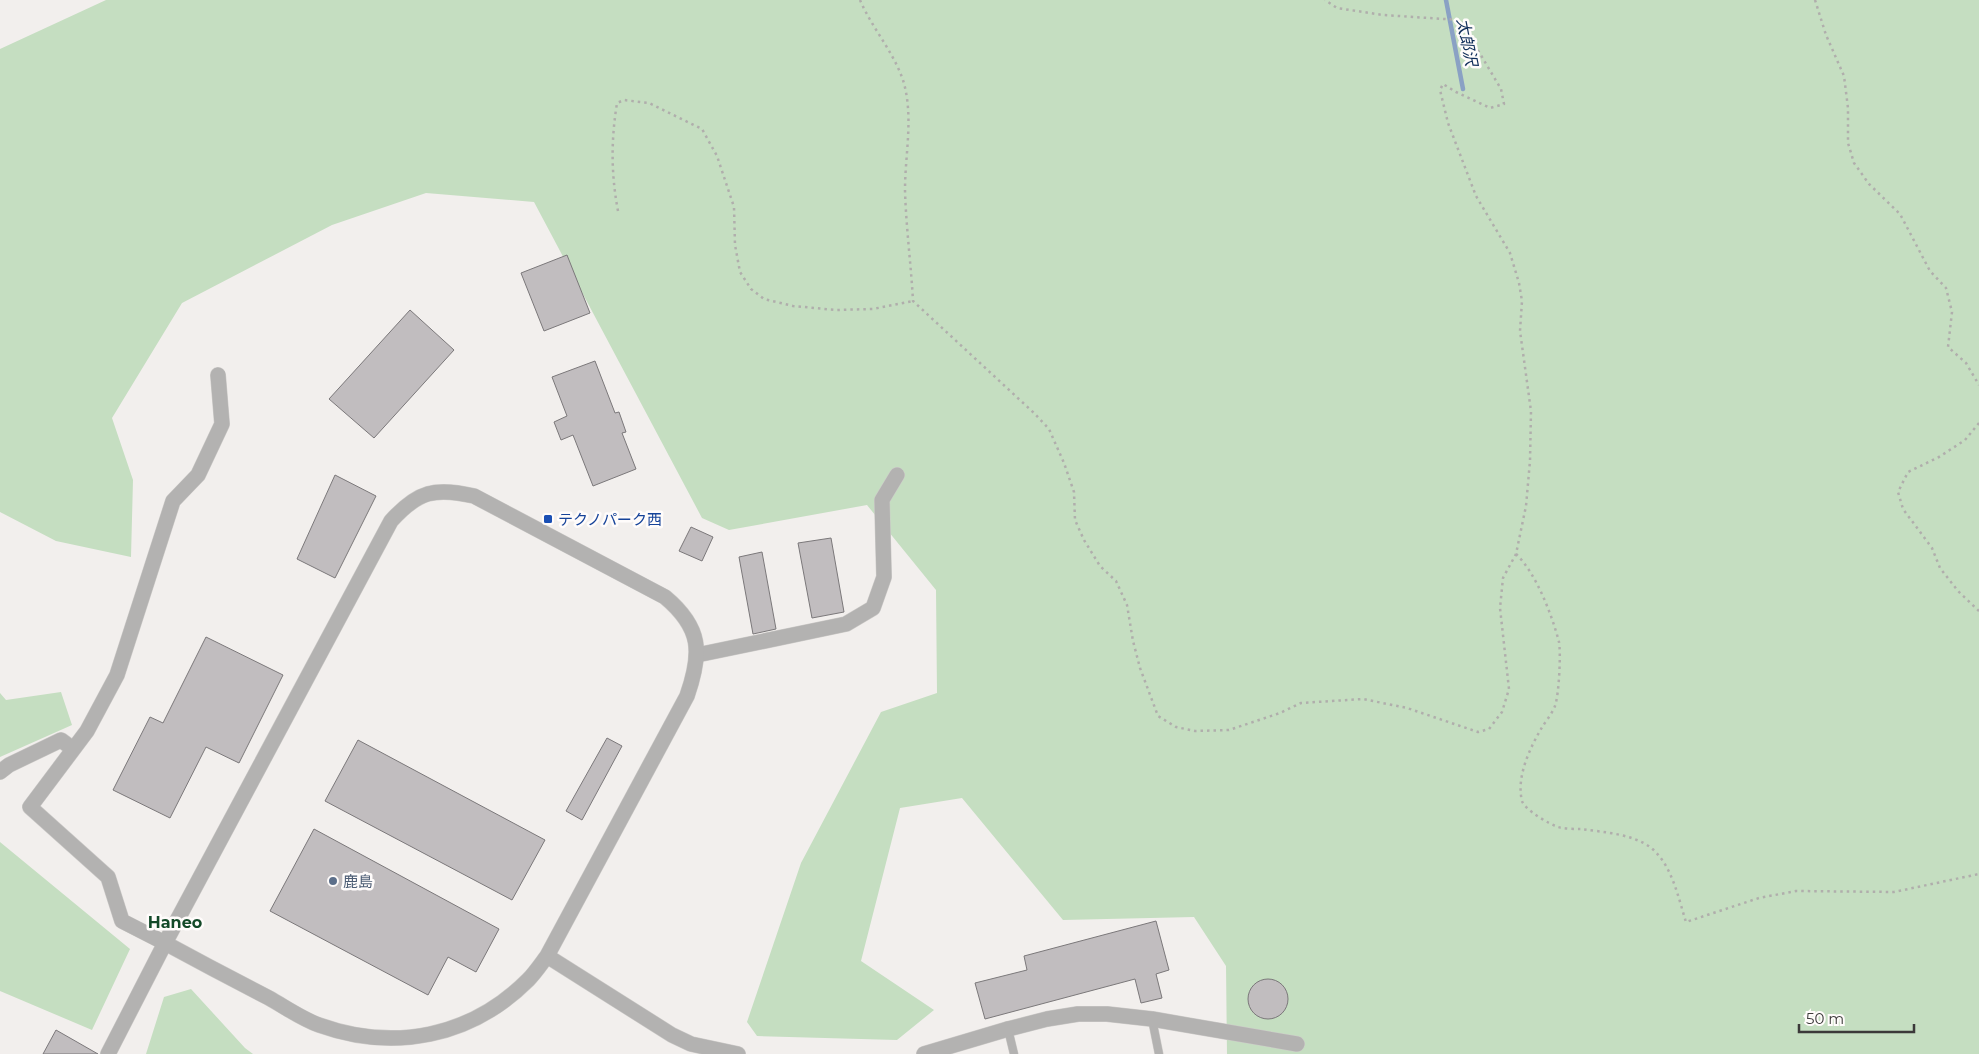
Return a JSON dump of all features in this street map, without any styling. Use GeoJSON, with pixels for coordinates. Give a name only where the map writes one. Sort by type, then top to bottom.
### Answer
{"type":"FeatureCollection","features":[{"type":"Feature","properties":{"kind":"street"},"geometry":{"type":"LineString","coordinates":[[108,1054],[165,943],[391,521],[406,504],[428,494],[451,491],[474,496],[665,597],[680,609],[689,621],[695,638],[697,655],[694,675],[687,696],[546,956],[530,978],[509,997],[487,1012],[460,1025],[434,1034],[406,1038],[377,1038],[346,1033],[317,1024],[165,943],[122,921],[108,877],[30,807],[87,731],[117,675],[173,501],[198,475],[222,424],[218,375]]}},
{"type":"Feature","properties":{"kind":"street"},"geometry":{"type":"LineString","coordinates":[[697,655],[846,624],[873,608],[884,577],[882,500],[897,475]]}},
{"type":"Feature","properties":{"kind":"street"},"geometry":{"type":"LineString","coordinates":[[0,772],[9,764],[61,740],[73,749]]}},
{"type":"Feature","properties":{"kind":"street"},"geometry":{"type":"LineString","coordinates":[[546,956],[672,1035],[692,1044],[738,1054]]}},
{"type":"Feature","properties":{"kind":"street"},"geometry":{"type":"LineString","coordinates":[[924,1054],[1047,1019],[1078,1014],[1107,1014],[1152,1019],[1297,1044]]}},
{"type":"Feature","properties":{"kind":"lane"},"geometry":{"type":"LineString","coordinates":[[1152,1019],[1160,1054]]}},
{"type":"Feature","properties":{"kind":"lane"},"geometry":{"type":"LineString","coordinates":[[1008,1030],[1014,1054]]}},
{"type":"Feature","properties":{"kind":"path"},"geometry":{"type":"LineString","coordinates":[[860,0],[867,17],[895,60],[903,82],[909,113],[905,193],[913,301],[1049,429],[1074,492],[1075,520],[1084,540],[1100,566],[1116,581],[1127,606],[1132,640],[1158,716],[1176,727],[1195,731],[1229,730],[1280,713],[1301,703],[1363,699],[1407,708],[1478,732],[1489,729],[1502,712],[1510,689],[1500,608],[1503,578],[1516,554],[1526,506],[1531,411],[1520,331],[1522,301],[1510,253],[1476,196],[1448,123],[1440,90],[1443,84],[1490,108],[1504,104],[1501,89],[1460,20],[1383,15],[1337,8],[1325,0]]}},
{"type":"Feature","properties":{"kind":"path"},"geometry":{"type":"LineString","coordinates":[[1815,0],[1826,35],[1844,76],[1848,108],[1848,143],[1854,163],[1869,184],[1900,214],[1930,271],[1946,288],[1952,312],[1948,347],[1966,363],[1979,385]]}},
{"type":"Feature","properties":{"kind":"path"},"geometry":{"type":"LineString","coordinates":[[618,211],[612,181],[612,130],[617,104],[624,100],[649,103],[702,129],[717,156],[734,207],[735,245],[740,272],[751,289],[764,299],[793,306],[836,310],[873,309],[913,301]]}},
{"type":"Feature","properties":{"kind":"path"},"geometry":{"type":"LineString","coordinates":[[1979,423],[1965,440],[1939,457],[1908,472],[1898,492],[1903,509],[1932,548],[1940,568],[1958,591],[1979,611]]}},
{"type":"Feature","properties":{"kind":"path"},"geometry":{"type":"LineString","coordinates":[[1516,554],[1525,563],[1548,609],[1559,644],[1559,676],[1555,706],[1530,748],[1522,778],[1522,802],[1532,813],[1558,827],[1602,832],[1636,840],[1651,848],[1673,880],[1686,922],[1759,898],[1796,891],[1894,892],[1979,874]]}},
{"type":"Feature","properties":{"kind":"green space"},"geometry":{"type":"Polygon","coordinates":[[[106,0],[1979,0],[1979,1054],[1227,1054],[1226,966],[1194,917],[1063,920],[962,798],[900,808],[861,961],[934,1010],[897,1040],[757,1036],[747,1022],[801,863],[881,712],[937,693],[936,590],[867,505],[729,530],[702,518],[534,202],[426,193],[332,225],[182,303],[112,418],[133,480],[131,557],[56,541],[0,512],[0,49],[106,0]]]}},
{"type":"Feature","properties":{"kind":"green space"},"geometry":{"type":"Polygon","coordinates":[[[61,692],[72,725],[0,757],[0,693],[6,700],[61,692]]]}},
{"type":"Feature","properties":{"kind":"green space"},"geometry":{"type":"Polygon","coordinates":[[[0,842],[130,949],[92,1030],[0,991],[0,842]]]}},
{"type":"Feature","properties":{"kind":"green space"},"geometry":{"type":"Polygon","coordinates":[[[191,989],[245,1048],[253,1054],[146,1054],[164,997],[191,989]]]}},
{"type":"Feature","properties":{"kind":"building"},"geometry":{"type":"Polygon","coordinates":[[[567,255],[590,313],[544,331],[521,273],[567,255]]]}},
{"type":"Feature","properties":{"kind":"building"},"geometry":{"type":"Polygon","coordinates":[[[410,310],[454,350],[374,438],[329,399],[410,310]]]}},
{"type":"Feature","properties":{"kind":"building"},"geometry":{"type":"Polygon","coordinates":[[[595,361],[615,413],[619,412],[626,432],[622,433],[636,469],[593,486],[573,435],[561,440],[554,422],[567,416],[552,377],[595,361]]]}},
{"type":"Feature","properties":{"kind":"building"},"geometry":{"type":"Polygon","coordinates":[[[335,475],[376,496],[335,578],[297,559],[335,475]]]}},
{"type":"Feature","properties":{"kind":"building"},"geometry":{"type":"Polygon","coordinates":[[[691,527],[713,537],[702,561],[679,551],[691,527]]]}},
{"type":"Feature","properties":{"kind":"building"},"geometry":{"type":"Polygon","coordinates":[[[831,538],[844,612],[812,618],[798,543],[831,538]]]}},
{"type":"Feature","properties":{"kind":"building"},"geometry":{"type":"Polygon","coordinates":[[[762,552],[776,629],[753,634],[739,557],[762,552]]]}},
{"type":"Feature","properties":{"kind":"building"},"geometry":{"type":"Polygon","coordinates":[[[206,637],[283,675],[239,763],[206,747],[170,818],[113,790],[150,717],[163,723],[206,637]]]}},
{"type":"Feature","properties":{"kind":"building"},"geometry":{"type":"Polygon","coordinates":[[[607,738],[622,746],[582,820],[566,811],[607,738]]]}},
{"type":"Feature","properties":{"kind":"building"},"geometry":{"type":"Polygon","coordinates":[[[358,740],[545,840],[512,900],[325,801],[358,740]]]}},
{"type":"Feature","properties":{"kind":"building"},"geometry":{"type":"Polygon","coordinates":[[[314,829],[499,929],[476,972],[448,957],[428,995],[270,911],[314,829]]]}},
{"type":"Feature","properties":{"kind":"building"},"geometry":{"type":"Polygon","coordinates":[[[1156,921],[1169,970],[1156,974],[1162,998],[1141,1003],[1135,979],[985,1019],[975,983],[1027,970],[1024,956],[1156,921]]]}},
{"type":"Feature","properties":{"kind":"building"},"geometry":{"type":"Polygon","coordinates":[[[1268,979],[1282,985],[1288,999],[1282,1013],[1268,1019],[1254,1013],[1248,999],[1254,985],[1268,979]]]}},
{"type":"Feature","properties":{"kind":"building"},"geometry":{"type":"Polygon","coordinates":[[[56,1030],[98,1054],[43,1054],[56,1030]]]}},
{"type":"Feature","properties":{"kind":"waterway","name":"太郎沢"},"geometry":{"type":"LineString","coordinates":[[1446,0],[1463,89]]}},
{"type":"Feature","properties":{"kind":"place","name":"テクノパーク西"},"geometry":{"type":"Point","coordinates":[548,519]}},
{"type":"Feature","properties":{"kind":"place","name":"鹿島"},"geometry":{"type":"Point","coordinates":[333,881]}},
{"type":"Feature","properties":{"kind":"district","name":"Haneo"},"geometry":{"type":"Point","coordinates":[175,922]}}]}
